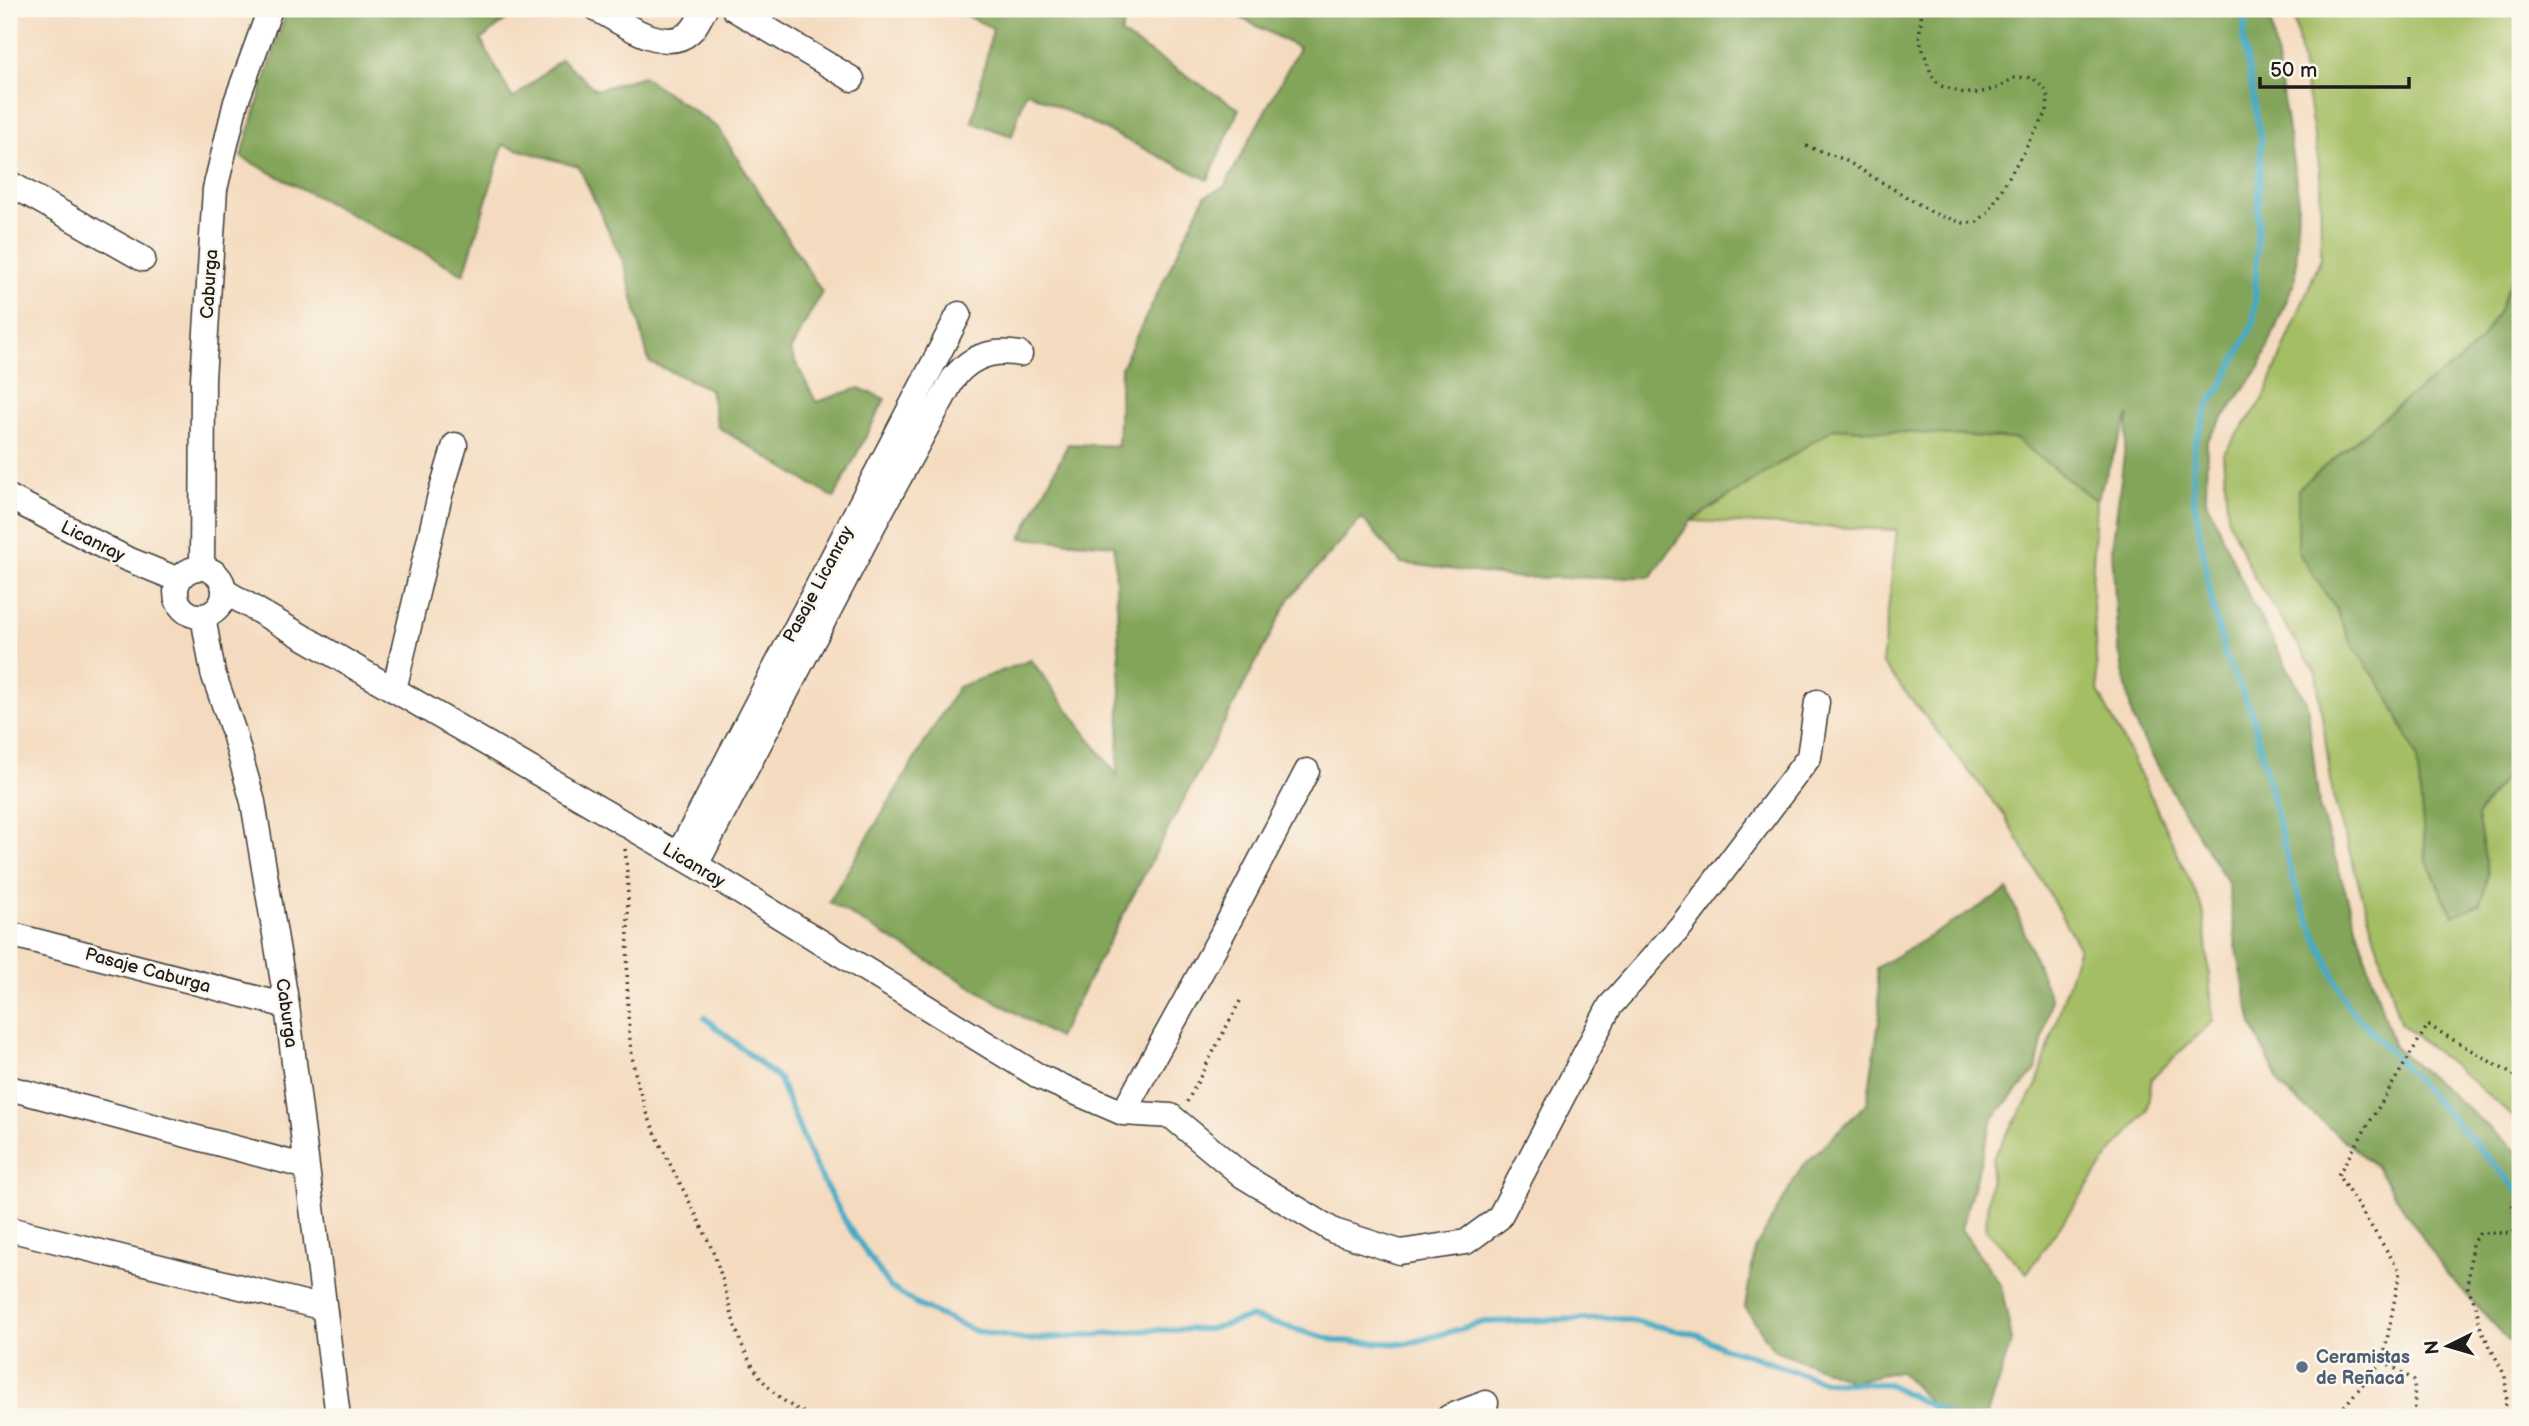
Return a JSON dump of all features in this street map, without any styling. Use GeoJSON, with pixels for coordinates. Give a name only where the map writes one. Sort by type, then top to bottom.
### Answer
{"type":"FeatureCollection","features":[{"type":"Feature","properties":{"kind":"street","name":"Caburga"},"geometry":{"type":"LineString","coordinates":[[202,568],[203,379],[215,189],[236,102],[271,9]]}},
{"type":"Feature","properties":{"kind":"street"},"geometry":{"type":"LineString","coordinates":[[597,9],[629,28],[668,41],[688,34],[705,9]]}},
{"type":"Feature","properties":{"kind":"street"},"geometry":{"type":"LineString","coordinates":[[734,9],[852,79]]}},
{"type":"Feature","properties":{"kind":"street"},"geometry":{"type":"LineString","coordinates":[[9,183],[144,259]]}},
{"type":"Feature","properties":{"kind":"street","name":"Pasaje Licanray"},"geometry":{"type":"LineString","coordinates":[[687,860],[959,314]]}},
{"type":"Feature","properties":{"kind":"street"},"geometry":{"type":"LineString","coordinates":[[687,860],[953,379],[965,366],[986,354],[1020,354]]}},
{"type":"Feature","properties":{"kind":"street"},"geometry":{"type":"LineString","coordinates":[[394,690],[440,495],[455,445]]}},
{"type":"Feature","properties":{"kind":"street","name":"Licanray"},"geometry":{"type":"LineString","coordinates":[[9,497],[125,558],[180,580]]}},
{"type":"Feature","properties":{"kind":"street"},"geometry":{"type":"LineString","coordinates":[[202,568],[215,572],[224,591],[221,605],[203,616],[183,608],[176,595],[180,580],[188,570],[202,568]]}},
{"type":"Feature","properties":{"kind":"street","name":"Licanray"},"geometry":{"type":"LineString","coordinates":[[224,591],[687,860],[1040,1077],[1123,1113],[1171,1116]]}},
{"type":"Feature","properties":{"kind":"street","name":"Caburga"},"geometry":{"type":"LineString","coordinates":[[203,616],[213,673],[233,730],[253,802],[287,1006],[338,1417]]}},
{"type":"Feature","properties":{"kind":"street"},"geometry":{"type":"LineString","coordinates":[[1171,1116],[1243,1176],[1334,1231],[1399,1252],[1466,1242],[1499,1218],[1610,1006],[1682,925],[1809,757],[1817,702]]}},
{"type":"Feature","properties":{"kind":"street"},"geometry":{"type":"LineString","coordinates":[[1123,1113],[1221,936],[1307,771]]}},
{"type":"Feature","properties":{"kind":"street","name":"Pasaje Caburga"},"geometry":{"type":"LineString","coordinates":[[9,934],[287,1006]]}},
{"type":"Feature","properties":{"kind":"street"},"geometry":{"type":"LineString","coordinates":[[9,1088],[307,1167]]}},
{"type":"Feature","properties":{"kind":"street"},"geometry":{"type":"LineString","coordinates":[[9,1229],[324,1308]]}},
{"type":"Feature","properties":{"kind":"street"},"geometry":{"type":"LineString","coordinates":[[1449,1417],[1486,1403]]}},
{"type":"Feature","properties":{"kind":"path"},"geometry":{"type":"LineString","coordinates":[[1038,9],[1042,14]]}},
{"type":"Feature","properties":{"kind":"path"},"geometry":{"type":"LineString","coordinates":[[1806,146],[1843,159],[1935,214],[1964,223],[1977,222],[1989,211],[2048,112],[2048,97],[2040,83],[2021,76],[1998,88],[1978,93],[1964,93],[1941,86],[1931,76],[1919,38],[1922,9]]}},
{"type":"Feature","properties":{"kind":"path"},"geometry":{"type":"LineString","coordinates":[[616,819],[622,824],[628,895],[628,1025],[635,1077],[647,1115],[704,1231],[724,1282],[737,1333],[751,1363],[770,1389],[782,1400],[814,1417]]}},
{"type":"Feature","properties":{"kind":"path"},"geometry":{"type":"LineString","coordinates":[[1171,1116],[1185,1106],[1240,1002]]}},
{"type":"Feature","properties":{"kind":"path"},"geometry":{"type":"LineString","coordinates":[[2335,1417],[2383,1361],[2400,1271],[2338,1175],[2428,1026],[2520,1079]]}},
{"type":"Feature","properties":{"kind":"path"},"geometry":{"type":"LineString","coordinates":[[2512,1205],[2520,1222]]}},
{"type":"Feature","properties":{"kind":"path"},"geometry":{"type":"LineString","coordinates":[[2497,1417],[2507,1403],[2508,1390],[2505,1376],[2481,1329],[2476,1306],[2468,1288],[2472,1244],[2480,1233],[2512,1233],[2520,1227]]}},
{"type":"Feature","properties":{"kind":"path"},"geometry":{"type":"LineString","coordinates":[[2383,1361],[2414,1380],[2415,1417]]}},
{"type":"Feature","properties":{"kind":"green space"},"geometry":{"type":"Polygon","coordinates":[[[287,9],[513,9],[511,16],[481,40],[513,99],[561,59],[596,90],[643,76],[718,128],[822,292],[790,351],[816,402],[859,388],[885,399],[834,498],[718,427],[710,389],[649,362],[625,266],[579,167],[503,145],[464,274],[241,157],[287,9]]]}},
{"type":"Feature","properties":{"kind":"green space"},"geometry":{"type":"Polygon","coordinates":[[[952,9],[1129,9],[1121,34],[1239,109],[1208,180],[1026,91],[1012,136],[972,122],[993,28],[952,9]]]}},
{"type":"Feature","properties":{"kind":"green space"},"geometry":{"type":"Polygon","coordinates":[[[1224,9],[2269,9],[2298,194],[2296,277],[2260,367],[2207,440],[2206,500],[2251,601],[2307,703],[2319,806],[2393,1045],[2520,1154],[2520,1356],[2515,1347],[2446,1273],[2377,1168],[2281,1087],[2252,1024],[2236,945],[2228,883],[2179,804],[2133,721],[2118,645],[2112,550],[2129,415],[2096,501],[2016,439],[1834,428],[1691,521],[1651,577],[1521,578],[1401,563],[1362,518],[1290,598],[1058,1038],[829,902],[958,687],[1031,660],[1117,775],[1121,690],[1114,545],[1021,538],[1068,444],[1118,446],[1121,368],[1205,196],[1224,187],[1299,48],[1224,9]]]}},
{"type":"Feature","properties":{"kind":"green space"},"geometry":{"type":"Polygon","coordinates":[[[2293,9],[2520,9],[2520,1123],[2400,1023],[2333,796],[2316,672],[2255,579],[2228,519],[2223,454],[2263,400],[2321,257],[2320,171],[2293,9]]]}},
{"type":"Feature","properties":{"kind":"green space"},"geometry":{"type":"Polygon","coordinates":[[[2520,260],[2520,760],[2494,790],[2477,816],[2488,874],[2480,904],[2453,916],[2426,860],[2417,758],[2388,696],[2349,640],[2336,609],[2298,552],[2298,489],[2405,399],[2457,363],[2480,341],[2498,312],[2520,260]]]}},
{"type":"Feature","properties":{"kind":"green space"},"geometry":{"type":"Polygon","coordinates":[[[1834,428],[2016,439],[2096,501],[2092,588],[2098,691],[2149,792],[2203,909],[2213,1021],[2152,1078],[2147,1111],[2111,1153],[2027,1273],[1985,1229],[1993,1157],[2037,1085],[2079,947],[2005,816],[1882,663],[1897,530],[1691,521],[1834,428]]]}},
{"type":"Feature","properties":{"kind":"green space"},"geometry":{"type":"Polygon","coordinates":[[[2008,890],[2051,1000],[2036,1070],[1993,1118],[1961,1229],[2001,1285],[2012,1340],[1986,1417],[1944,1417],[1899,1371],[1852,1381],[1773,1349],[1745,1307],[1755,1249],[1801,1168],[1867,1103],[1880,1015],[1876,968],[2008,890]]]}},
{"type":"Feature","properties":{"kind":"waterway"},"geometry":{"type":"LineString","coordinates":[[2247,9],[2243,37],[2261,141],[2254,322],[2224,382],[2209,404],[2194,445],[2193,492],[2211,598],[2225,656],[2252,713],[2290,870],[2301,903],[2347,1005],[2520,1192]]}},
{"type":"Feature","properties":{"kind":"waterway"},"geometry":{"type":"LineString","coordinates":[[705,1018],[779,1079],[813,1162],[829,1192],[847,1224],[890,1287],[920,1306],[975,1331],[1027,1340],[1153,1330],[1210,1329],[1250,1317],[1338,1341],[1407,1344],[1484,1322],[1618,1318],[1699,1335],[1721,1347],[1824,1382],[1888,1384],[1952,1417]]}},
{"type":"Feature","properties":{"kind":"place","name":"Ceramistas de Reñaca"},"geometry":{"type":"Point","coordinates":[2302,1367]}}]}
